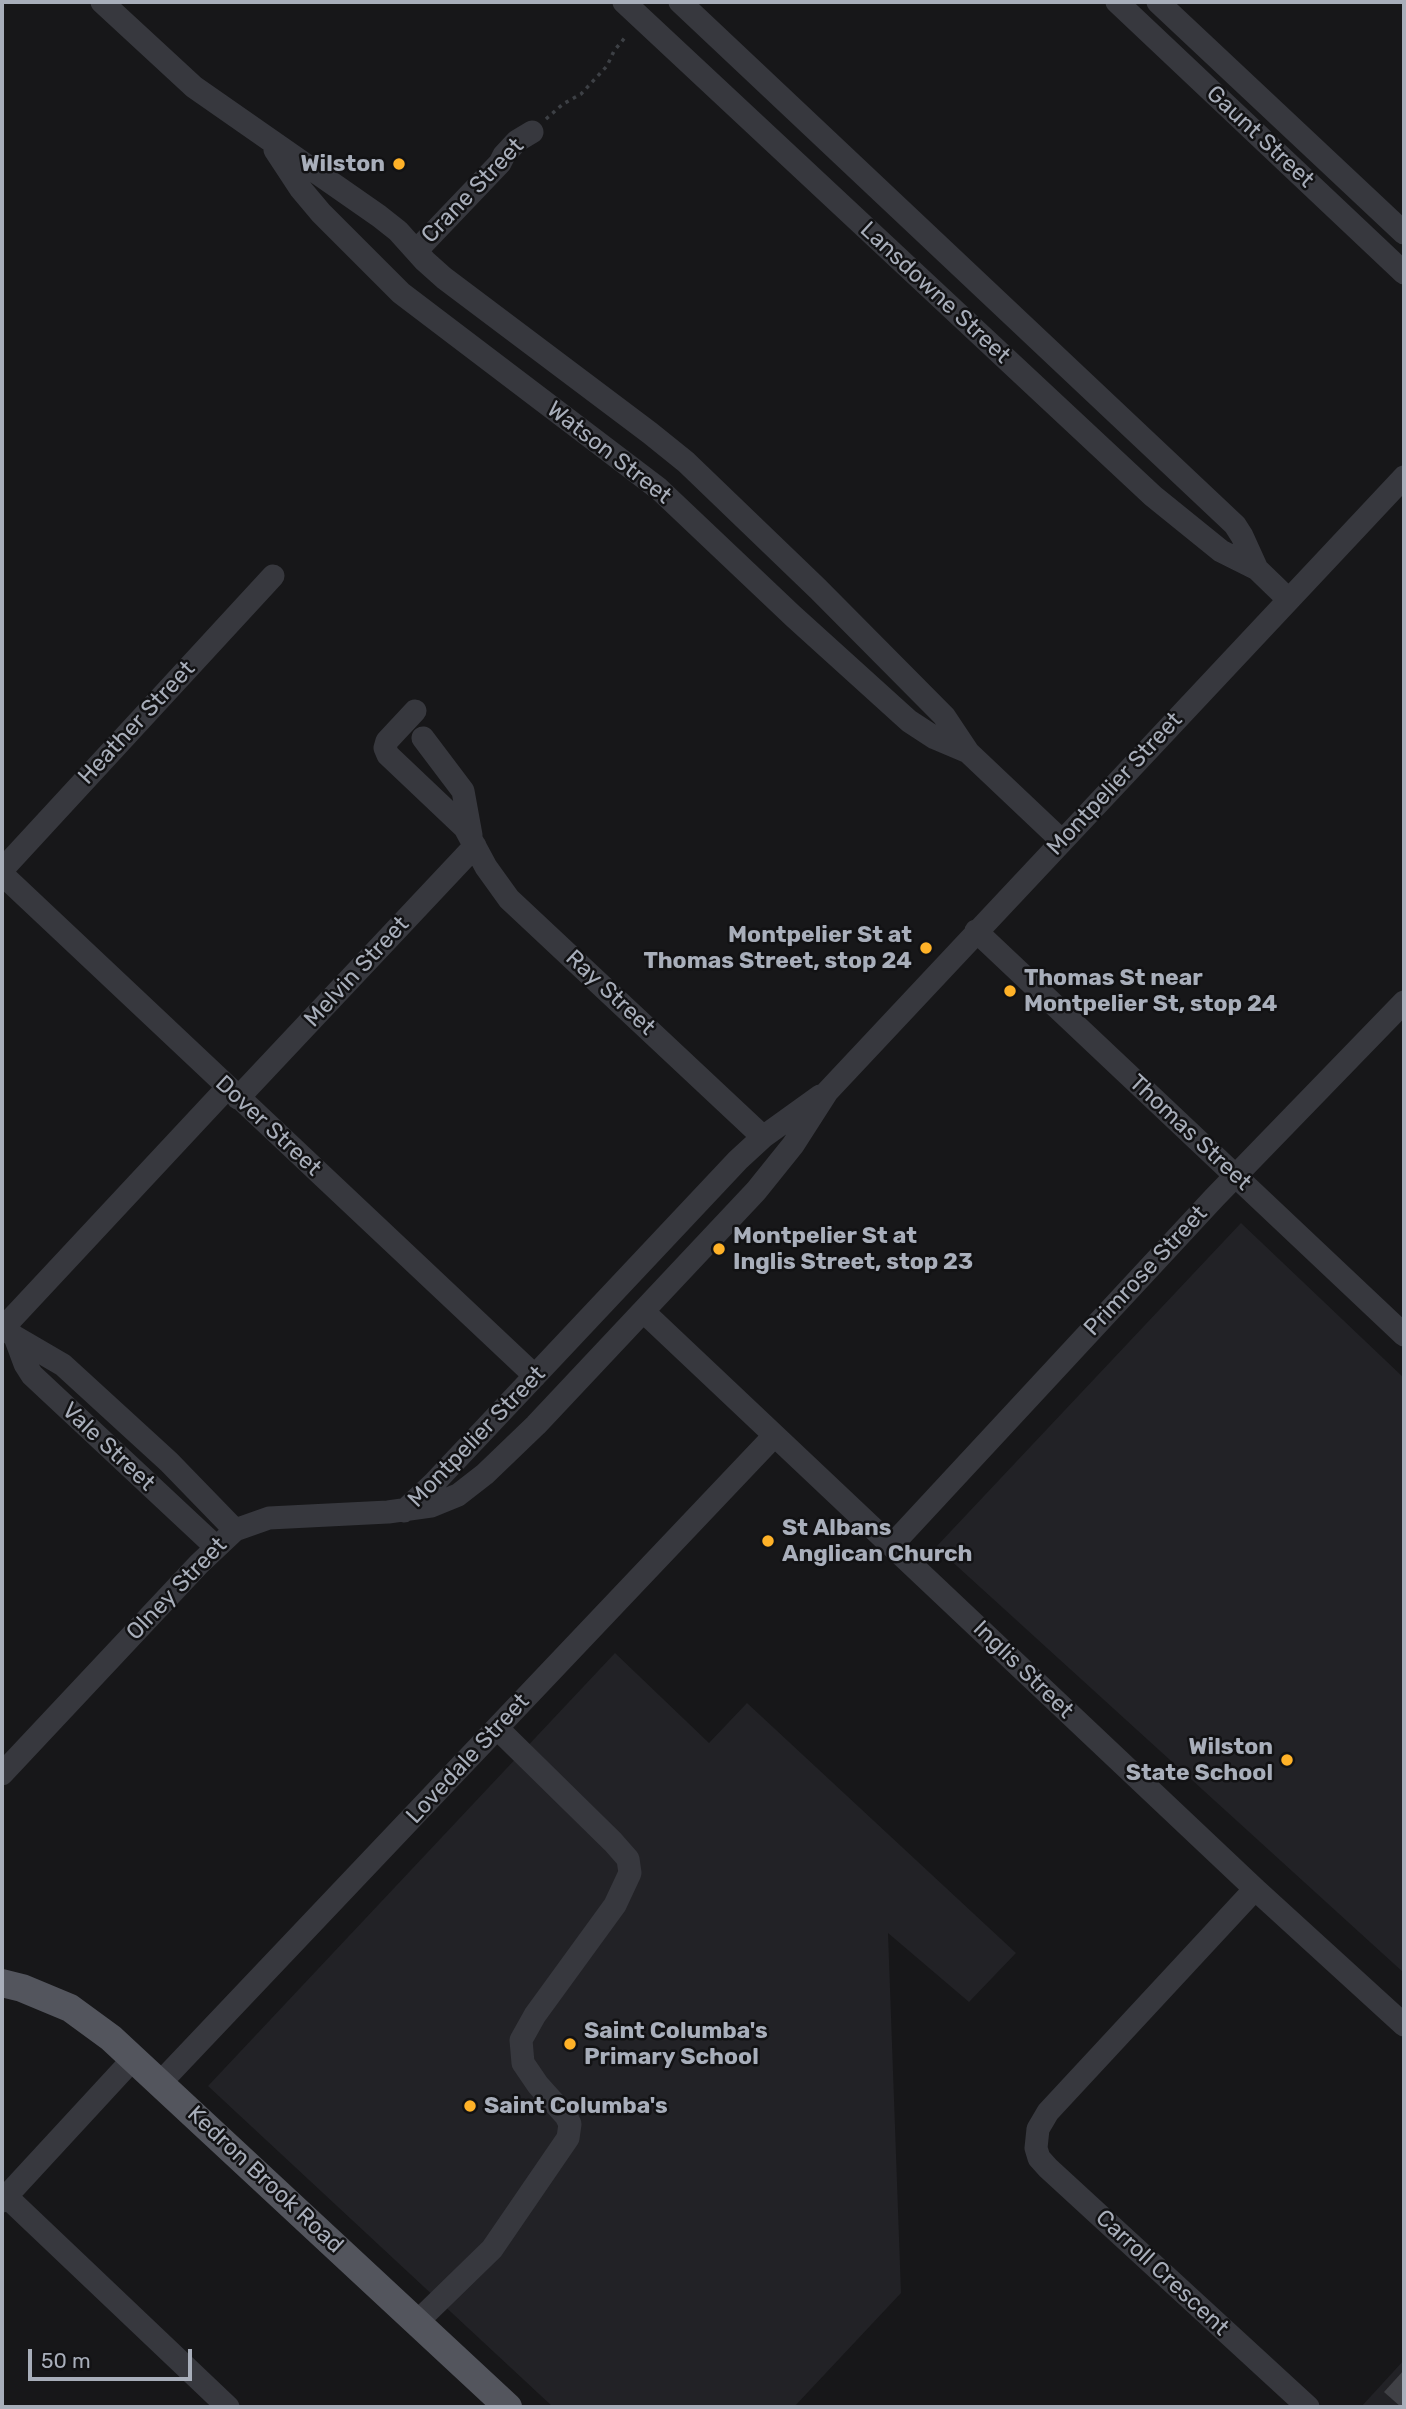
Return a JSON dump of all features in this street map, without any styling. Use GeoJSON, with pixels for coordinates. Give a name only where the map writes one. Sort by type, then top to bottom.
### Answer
{"type":"FeatureCollection","features":[{"type":"Feature","properties":{"kind":"main road","name":"Kedron Brook Road"},"geometry":{"type":"LineString","coordinates":[[2,1983],[23,1988],[70,2008],[134,2058],[508,2407]]}},
{"type":"Feature","properties":{"kind":"street","name":"Watson Street"},"geometry":{"type":"LineString","coordinates":[[102,2],[194,88],[379,216],[398,231],[444,278],[686,462],[944,716],[968,752],[1061,841]]}},
{"type":"Feature","properties":{"kind":"street","name":"Lansdowne Street"},"geometry":{"type":"LineString","coordinates":[[624,2],[1153,496],[1220,551],[1257,569],[1288,599]]}},
{"type":"Feature","properties":{"kind":"street","name":"Lansdowne Street"},"geometry":{"type":"LineString","coordinates":[[680,2],[1235,525],[1257,569]]}},
{"type":"Feature","properties":{"kind":"street","name":"Gaunt Street"},"geometry":{"type":"LineString","coordinates":[[1117,2],[1404,273]]}},
{"type":"Feature","properties":{"kind":"street","name":"Gaunt Street"},"geometry":{"type":"LineString","coordinates":[[1158,2],[1404,233]]}},
{"type":"Feature","properties":{"kind":"street","name":"Crane Street"},"geometry":{"type":"LineString","coordinates":[[416,251],[500,163],[517,141],[532,132]]}},
{"type":"Feature","properties":{"kind":"street","name":"Watson Street"},"geometry":{"type":"LineString","coordinates":[[264,137],[316,207],[401,293],[659,488],[793,616],[909,721],[935,738],[968,752]]}},
{"type":"Feature","properties":{"kind":"street","name":"Montpelier Street"},"geometry":{"type":"LineString","coordinates":[[404,1511],[443,1502],[474,1483],[536,1425],[644,1312],[775,1168],[827,1092],[1404,477]]}},
{"type":"Feature","properties":{"kind":"street","name":"Heather Street"},"geometry":{"type":"LineString","coordinates":[[2,872],[273,576]]}},
{"type":"Feature","properties":{"kind":"street","name":"Ray Street"},"geometry":{"type":"LineString","coordinates":[[415,711],[387,741],[387,752],[457,818],[474,842],[493,878],[509,899],[763,1137]]}},
{"type":"Feature","properties":{"kind":"street","name":"Ray Street"},"geometry":{"type":"LineString","coordinates":[[422,737],[463,791],[474,842]]}},
{"type":"Feature","properties":{"kind":"street","name":"Melvin Street"},"geometry":{"type":"LineString","coordinates":[[6,1326],[474,842]]}},
{"type":"Feature","properties":{"kind":"street","name":"Dover Street"},"geometry":{"type":"LineString","coordinates":[[2,872],[535,1376]]}},
{"type":"Feature","properties":{"kind":"street","name":"Thomas Street"},"geometry":{"type":"LineString","coordinates":[[976,931],[1404,1335]]}},
{"type":"Feature","properties":{"kind":"street","name":"Primrose Street"},"geometry":{"type":"LineString","coordinates":[[892,1545],[1404,1002]]}},
{"type":"Feature","properties":{"kind":"street","name":"Montpelier Street"},"geometry":{"type":"LineString","coordinates":[[404,1511],[434,1483],[763,1137],[827,1092]]}},
{"type":"Feature","properties":{"kind":"street","name":"Inglis Street"},"geometry":{"type":"LineString","coordinates":[[644,1312],[1255,1889],[1404,2025]]}},
{"type":"Feature","properties":{"kind":"street","name":"Vale Street"},"geometry":{"type":"LineString","coordinates":[[6,1326],[63,1365],[169,1462],[235,1530]]}},
{"type":"Feature","properties":{"kind":"street","name":"Vale Street"},"geometry":{"type":"LineString","coordinates":[[6,1326],[32,1376],[216,1547]]}},
{"type":"Feature","properties":{"kind":"street","name":"Lovedale Street"},"geometry":{"type":"LineString","coordinates":[[161,2082],[774,1436]]}},
{"type":"Feature","properties":{"kind":"street","name":"Olney Street"},"geometry":{"type":"LineString","coordinates":[[2,1774],[235,1530],[269,1518],[404,1511]]}},
{"type":"Feature","properties":{"kind":"street"},"geometry":{"type":"LineString","coordinates":[[416,2323],[492,2249],[568,2138],[570,2123],[523,2063],[521,2040],[535,2015],[615,1905],[630,1873],[628,1859],[613,1842],[497,1728]]}},
{"type":"Feature","properties":{"kind":"street","name":"Carroll Crescent"},"geometry":{"type":"LineString","coordinates":[[1255,1889],[1048,2112],[1028,2127],[1039,2158],[1048,2168],[1308,2407]]}},
{"type":"Feature","properties":{"kind":"street"},"geometry":{"type":"LineString","coordinates":[[134,2058],[4,2198],[228,2407]]}},
{"type":"Feature","properties":{"kind":"path"},"geometry":{"type":"LineString","coordinates":[[556,111],[581,94],[607,66],[624,38],[634,33]]}},
{"type":"Feature","properties":{"kind":"shaded area","name":"Wilston State School"},"geometry":{"type":"Polygon","coordinates":[[[1241,1223],[1404,1378],[1404,1973],[936,1547],[1241,1223]]]}},
{"type":"Feature","properties":{"kind":"shaded area","name":"Saint Columba's Primary School"},"geometry":{"type":"Polygon","coordinates":[[[615,1653],[709,1743],[747,1703],[1016,1953],[969,2002],[888,1933],[901,2293],[794,2407],[553,2407],[208,2086],[615,1653]]]}},
{"type":"Feature","properties":{"kind":"shaded area"},"geometry":{"type":"Polygon","coordinates":[[[1404,2360],[1404,2407],[1361,2407],[1404,2360]]]}},
{"type":"Feature","properties":{"kind":"building"},"geometry":{"type":"Polygon","coordinates":[[[1404,2370],[1404,2407],[1401,2407],[1384,2392],[1404,2370]]]}},
{"type":"Feature","properties":{"kind":"place","name":"Wilston"},"geometry":{"type":"Point","coordinates":[399,164]}},
{"type":"Feature","properties":{"kind":"place","name":"Montpelier St at Thomas Street, stop 24"},"geometry":{"type":"Point","coordinates":[926,948]}},
{"type":"Feature","properties":{"kind":"place","name":"Thomas St near Montpelier St, stop 24"},"geometry":{"type":"Point","coordinates":[1010,991]}},
{"type":"Feature","properties":{"kind":"place","name":"Montpelier St at Inglis Street, stop 23"},"geometry":{"type":"Point","coordinates":[719,1249]}},
{"type":"Feature","properties":{"kind":"place","name":"St Albans Anglican Church"},"geometry":{"type":"Point","coordinates":[768,1541]}},
{"type":"Feature","properties":{"kind":"place","name":"Wilston State School"},"geometry":{"type":"Point","coordinates":[1287,1760]}},
{"type":"Feature","properties":{"kind":"place","name":"Saint Columba's Primary School"},"geometry":{"type":"Point","coordinates":[570,2044]}},
{"type":"Feature","properties":{"kind":"place","name":"Saint Columba's"},"geometry":{"type":"Point","coordinates":[470,2106]}}]}
